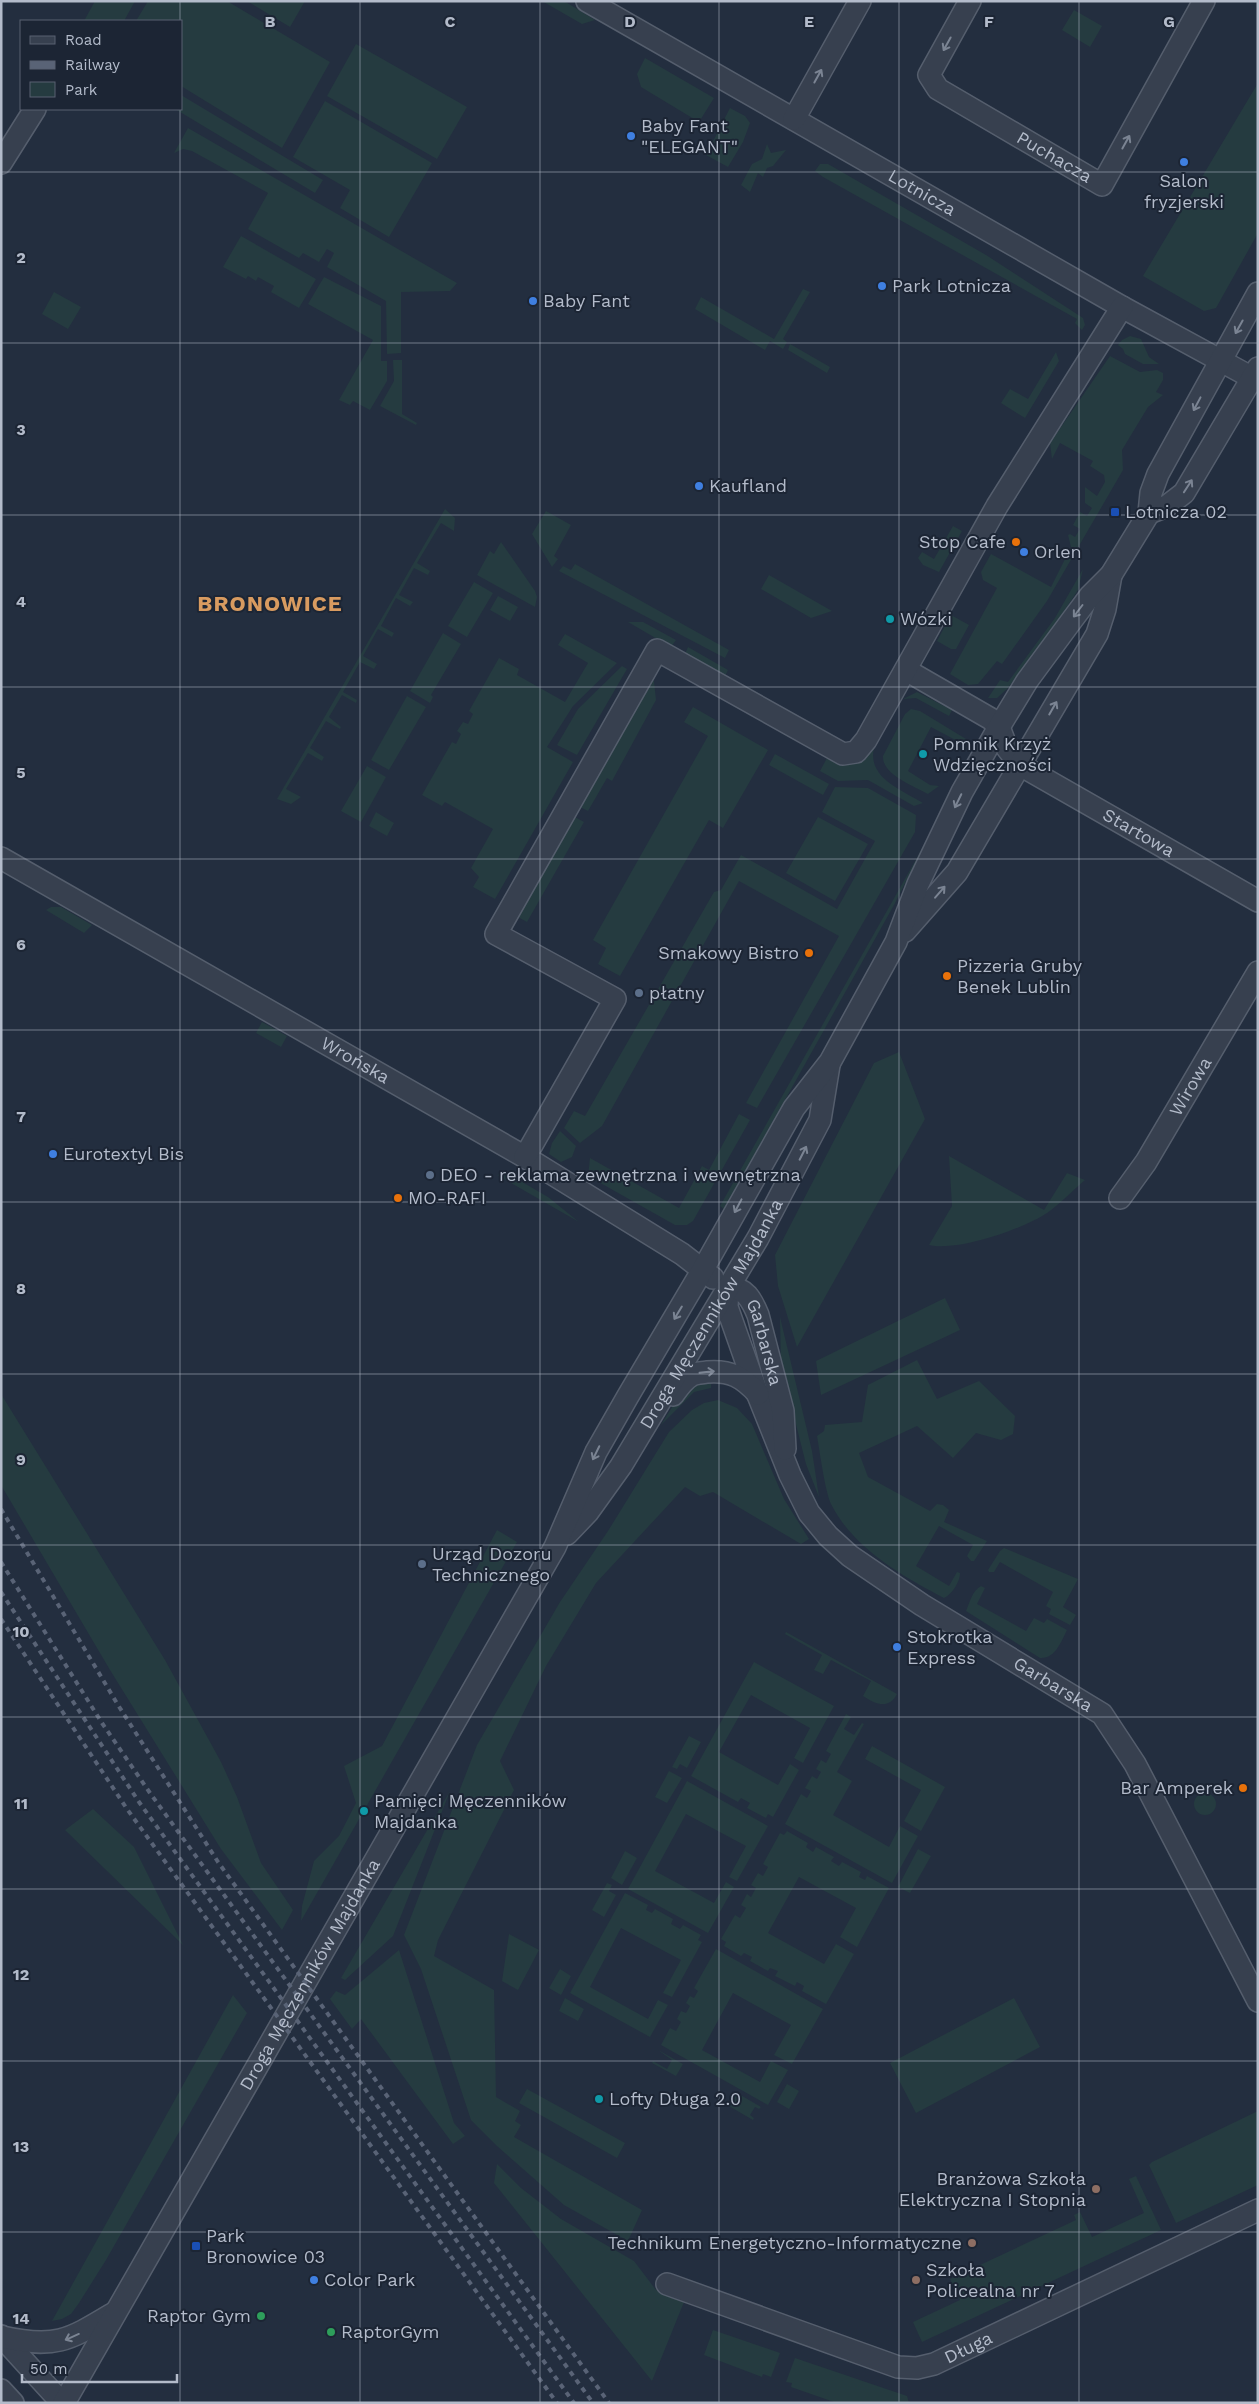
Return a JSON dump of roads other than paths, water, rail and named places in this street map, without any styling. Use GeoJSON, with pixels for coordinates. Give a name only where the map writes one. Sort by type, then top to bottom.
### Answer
{"type":"FeatureCollection","features":[{"type":"Feature","properties":{"kind":"street","name":"Lotnicza"},"geometry":{"type":"LineString","coordinates":[[587,1],[1122,307],[1220,361],[1256,376]]}},
{"type":"Feature","properties":{"kind":"street"},"geometry":{"type":"LineString","coordinates":[[794,119],[860,1]]}},
{"type":"Feature","properties":{"kind":"street","name":"Puchacza"},"geometry":{"type":"LineString","coordinates":[[970,1],[929,75],[938,89],[1102,185],[1204,1]]}},
{"type":"Feature","properties":{"kind":"street"},"geometry":{"type":"LineString","coordinates":[[1,164],[34,110]]}},
{"type":"Feature","properties":{"kind":"street","name":"Droga Męczenników Majdanka"},"geometry":{"type":"LineString","coordinates":[[63,2403],[555,1547],[596,1452],[702,1271],[794,1108],[830,1062],[896,942],[918,884],[962,792],[998,727],[1027,681],[1072,620],[1090,596],[1111,576],[1149,513],[1151,493],[1158,474],[1258,293]]}},
{"type":"Feature","properties":{"kind":"street"},"geometry":{"type":"LineString","coordinates":[[525,1157],[615,999],[496,934],[657,650],[843,754],[856,752],[862,747],[998,506],[1122,307]]}},
{"type":"Feature","properties":{"kind":"street"},"geometry":{"type":"LineString","coordinates":[[1149,513],[1167,506],[1184,493],[1256,376]]}},
{"type":"Feature","properties":{"kind":"street","name":"Droga Męczenników Majdanka"},"geometry":{"type":"LineString","coordinates":[[896,942],[957,872],[1097,634],[1105,609],[1111,576]]}},
{"type":"Feature","properties":{"kind":"street"},"geometry":{"type":"LineString","coordinates":[[906,670],[991,719],[998,727],[1008,748],[1020,765]]}},
{"type":"Feature","properties":{"kind":"street","name":"Startowa"},"geometry":{"type":"LineString","coordinates":[[1020,765],[1258,901]]}},
{"type":"Feature","properties":{"kind":"street","name":"Wrońska"},"geometry":{"type":"LineString","coordinates":[[1,858],[525,1157],[682,1254],[702,1271],[728,1287]]}},
{"type":"Feature","properties":{"kind":"street","name":"Wirowa"},"geometry":{"type":"LineString","coordinates":[[1120,1198],[1146,1162],[1258,972]]}},
{"type":"Feature","properties":{"kind":"street","name":"Droga Męczenników Majdanka"},"geometry":{"type":"LineString","coordinates":[[555,1547],[588,1512],[621,1466],[758,1238],[820,1120],[830,1062]]}},
{"type":"Feature","properties":{"kind":"street","name":"Garbarska"},"geometry":{"type":"LineString","coordinates":[[786,1466],[783,1411],[758,1315],[753,1303],[745,1293],[737,1287],[728,1287],[727,1307],[758,1395],[786,1466],[809,1513],[828,1536],[850,1556],[922,1605],[1102,1714],[1135,1764],[1258,2001]]}},
{"type":"Feature","properties":{"kind":"street","name":"Garbarska"},"geometry":{"type":"LineString","coordinates":[[636,1440],[682,1384],[692,1375],[709,1372],[728,1372],[746,1381],[758,1395]]}},
{"type":"Feature","properties":{"kind":"street","name":"Długa"},"geometry":{"type":"LineString","coordinates":[[667,2284],[898,2367],[917,2368],[934,2364],[1258,2210]]}},
{"type":"Feature","properties":{"kind":"street"},"geometry":{"type":"LineString","coordinates":[[2,2337],[36,2344],[62,2341],[115,2313]]}},
{"type":"Feature","properties":{"kind":"street"},"geometry":{"type":"LineString","coordinates":[[2,2337],[63,2403]]}},
{"type":"Feature","properties":{"kind":"street"},"geometry":{"type":"LineString","coordinates":[[1,2390],[13,2403]]}},
{"type":"Feature","properties":{"kind":"railway"},"geometry":{"type":"LineString","coordinates":[[1,1509],[118,1705],[218,1862],[609,2403]]}},
{"type":"Feature","properties":{"kind":"railway"},"geometry":{"type":"LineString","coordinates":[[1,1562],[102,1723],[150,1793],[593,2403]]}},
{"type":"Feature","properties":{"kind":"railway"},"geometry":{"type":"LineString","coordinates":[[1,1592],[139,1802],[574,2403]]}},
{"type":"Feature","properties":{"kind":"railway"},"geometry":{"type":"LineString","coordinates":[[1,1619],[127,1809],[557,2403]]}},
{"type":"Feature","properties":{"kind":"place","name":"Baby Fant \"ELEGANT\""},"geometry":{"type":"Point","coordinates":[631,136]}},
{"type":"Feature","properties":{"kind":"place","name":"Salon fryzjerski"},"geometry":{"type":"Point","coordinates":[1184,162]}},
{"type":"Feature","properties":{"kind":"place","name":"Park Lotnicza"},"geometry":{"type":"Point","coordinates":[882,286]}},
{"type":"Feature","properties":{"kind":"place","name":"Baby Fant"},"geometry":{"type":"Point","coordinates":[533,301]}},
{"type":"Feature","properties":{"kind":"place","name":"Kaufland"},"geometry":{"type":"Point","coordinates":[699,486]}},
{"type":"Feature","properties":{"kind":"place","name":"Lotnicza 02"},"geometry":{"type":"Point","coordinates":[1115,512]}},
{"type":"Feature","properties":{"kind":"place","name":"Stop Cafe"},"geometry":{"type":"Point","coordinates":[1016,542]}},
{"type":"Feature","properties":{"kind":"place","name":"Orlen"},"geometry":{"type":"Point","coordinates":[1024,552]}},
{"type":"Feature","properties":{"kind":"place","name":"Wózki"},"geometry":{"type":"Point","coordinates":[890,619]}},
{"type":"Feature","properties":{"kind":"place","name":"Pomnik Krzyż Wdzięczności"},"geometry":{"type":"Point","coordinates":[923,754]}},
{"type":"Feature","properties":{"kind":"place","name":"Smakowy Bistro"},"geometry":{"type":"Point","coordinates":[809,953]}},
{"type":"Feature","properties":{"kind":"place","name":"Pizzeria Gruby Benek Lublin"},"geometry":{"type":"Point","coordinates":[947,976]}},
{"type":"Feature","properties":{"kind":"place","name":"płatny"},"geometry":{"type":"Point","coordinates":[639,993]}},
{"type":"Feature","properties":{"kind":"place","name":"Eurotextyl Bis"},"geometry":{"type":"Point","coordinates":[53,1154]}},
{"type":"Feature","properties":{"kind":"place","name":"DEO - reklama zewnętrzna i wewnętrzna"},"geometry":{"type":"Point","coordinates":[430,1175]}},
{"type":"Feature","properties":{"kind":"place","name":"MO-RAFI"},"geometry":{"type":"Point","coordinates":[398,1198]}},
{"type":"Feature","properties":{"kind":"place","name":"Urząd Dozoru Technicznego"},"geometry":{"type":"Point","coordinates":[422,1564]}},
{"type":"Feature","properties":{"kind":"place","name":"Stokrotka Express"},"geometry":{"type":"Point","coordinates":[897,1647]}},
{"type":"Feature","properties":{"kind":"place","name":"Bar Amperek"},"geometry":{"type":"Point","coordinates":[1243,1788]}},
{"type":"Feature","properties":{"kind":"place","name":"Pamięci Męczenników Majdanka"},"geometry":{"type":"Point","coordinates":[364,1811]}},
{"type":"Feature","properties":{"kind":"place","name":"Lofty Długa 2.0"},"geometry":{"type":"Point","coordinates":[599,2099]}},
{"type":"Feature","properties":{"kind":"place","name":"Branżowa Szkoła Elektryczna I Stopnia"},"geometry":{"type":"Point","coordinates":[1096,2189]}},
{"type":"Feature","properties":{"kind":"place","name":"Technikum Energetyczno-Informatyczne"},"geometry":{"type":"Point","coordinates":[972,2243]}},
{"type":"Feature","properties":{"kind":"place","name":"Park Bronowice 03"},"geometry":{"type":"Point","coordinates":[196,2246]}},
{"type":"Feature","properties":{"kind":"place","name":"Color Park"},"geometry":{"type":"Point","coordinates":[314,2280]}},
{"type":"Feature","properties":{"kind":"place","name":"Szkoła Policealna nr 7"},"geometry":{"type":"Point","coordinates":[916,2280]}},
{"type":"Feature","properties":{"kind":"place","name":"Raptor Gym"},"geometry":{"type":"Point","coordinates":[261,2316]}},
{"type":"Feature","properties":{"kind":"place","name":"RaptorGym"},"geometry":{"type":"Point","coordinates":[331,2332]}},
{"type":"Feature","properties":{"kind":"district","name":"BRONOWICE"},"geometry":{"type":"Point","coordinates":[270,603]}}]}
